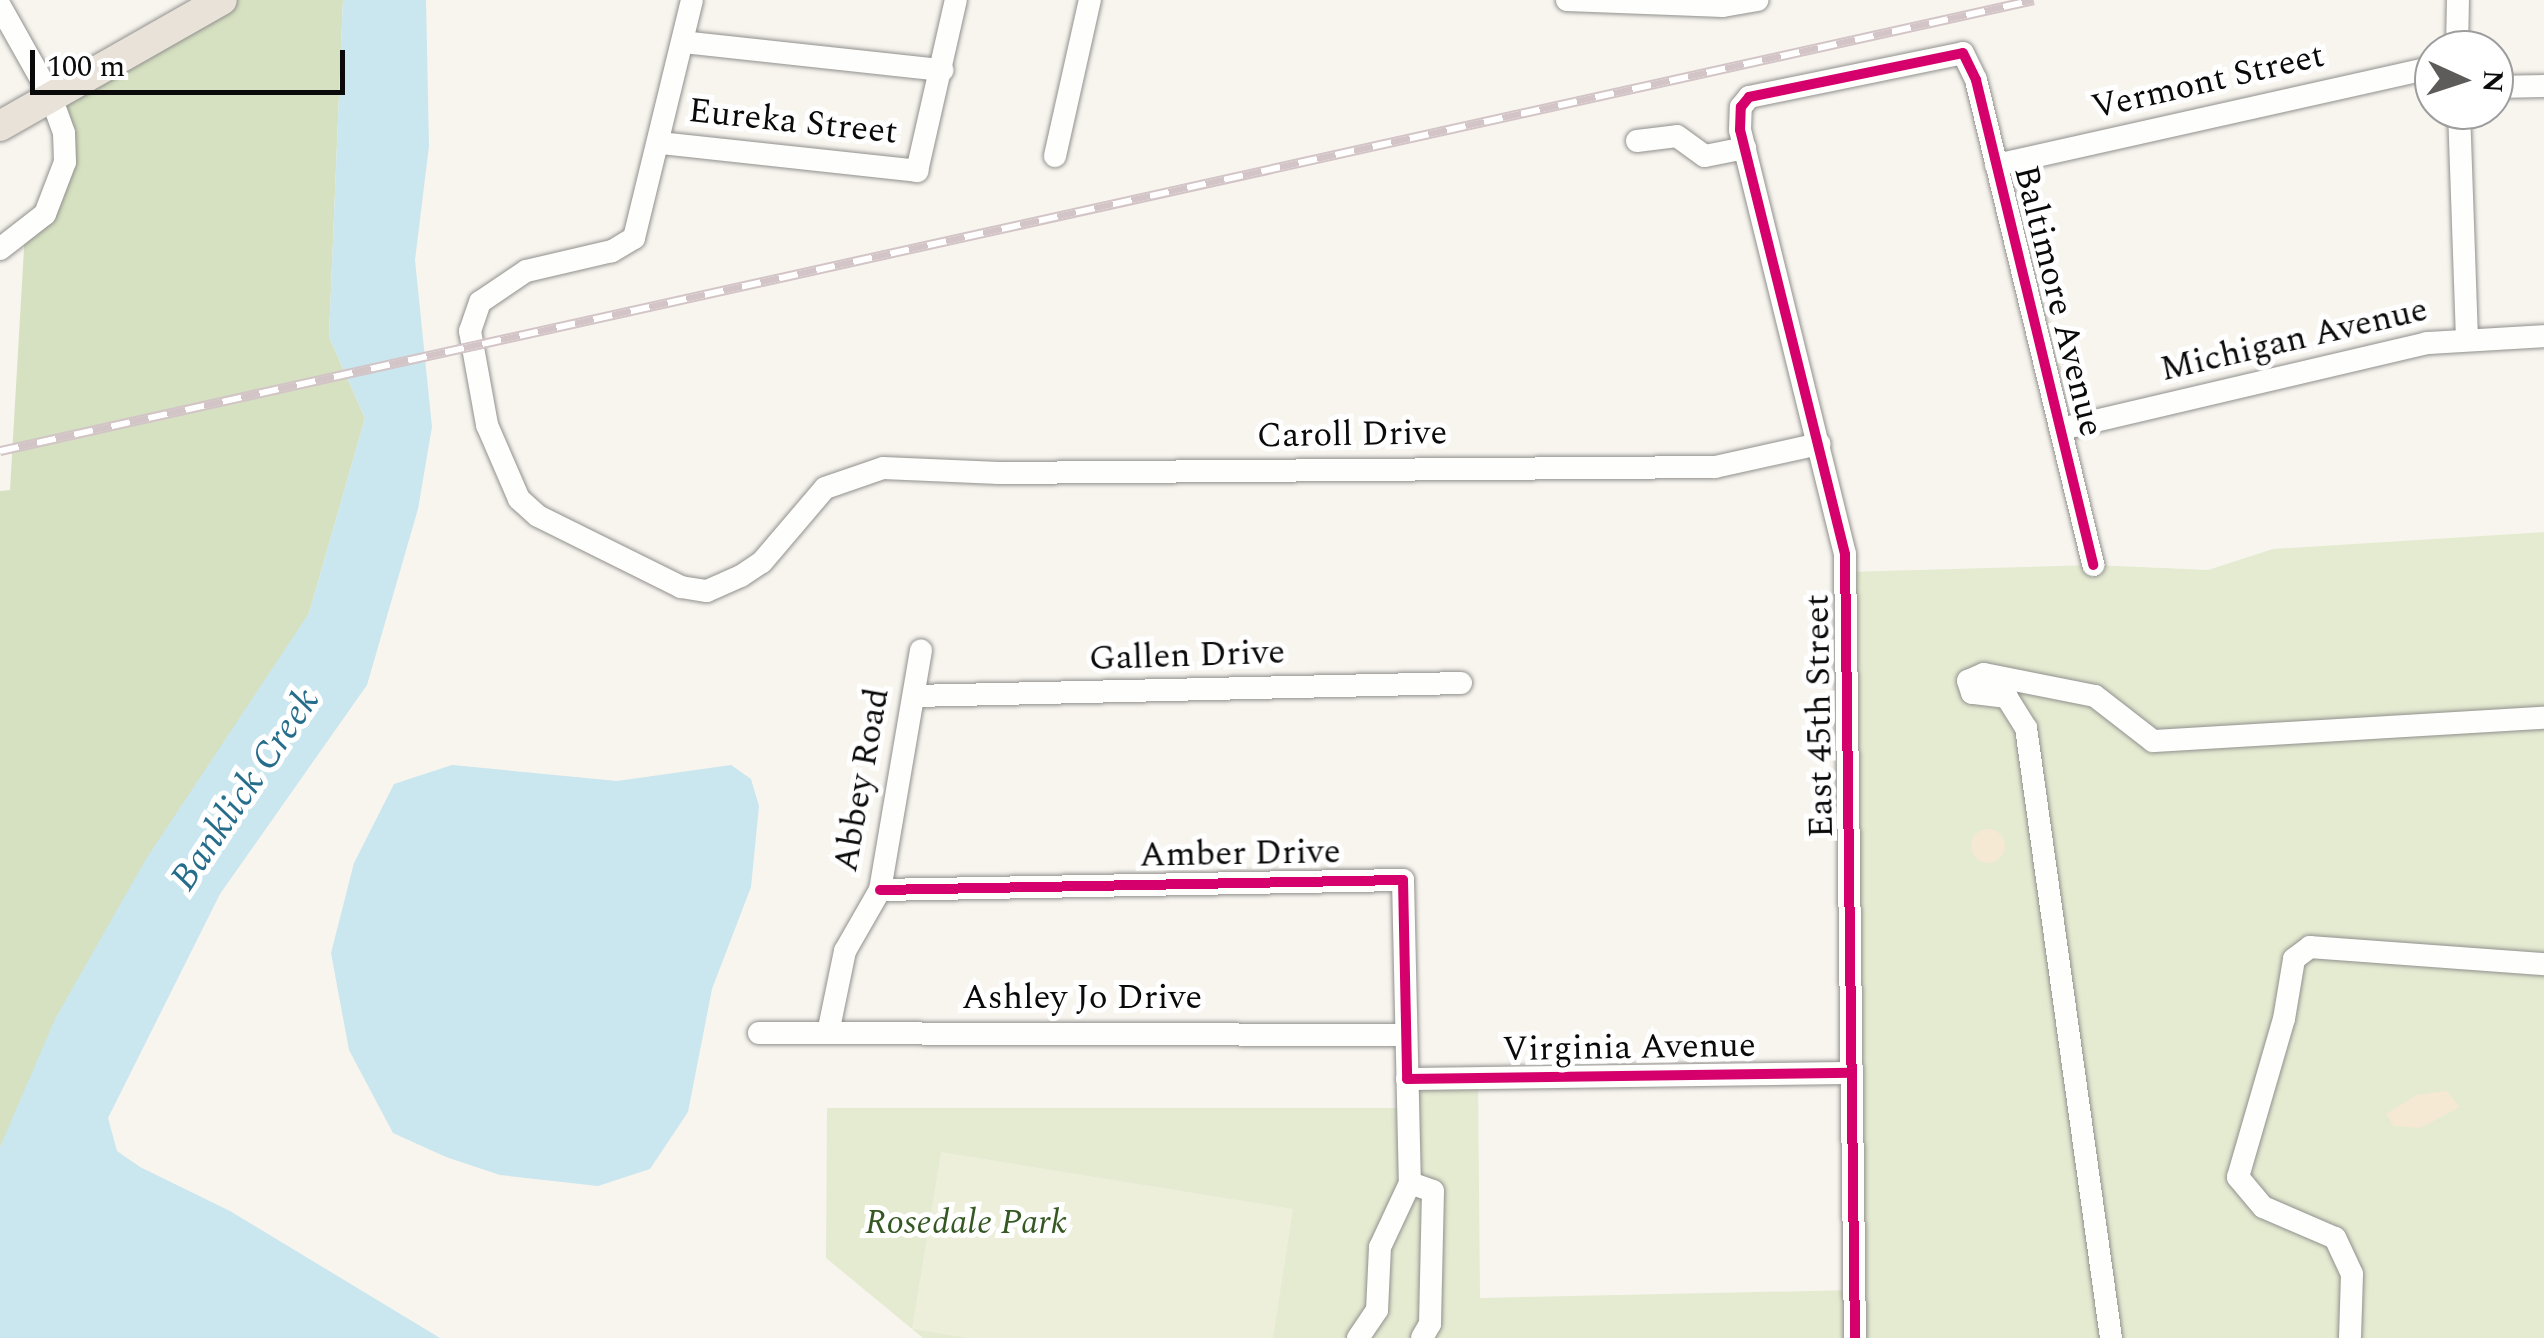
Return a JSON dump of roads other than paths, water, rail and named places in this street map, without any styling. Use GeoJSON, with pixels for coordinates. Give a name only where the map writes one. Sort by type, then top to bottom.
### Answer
{"type":"FeatureCollection","features":[{"type":"Feature","properties":{"kind":"main road"},"geometry":{"type":"LineString","coordinates":[[0,126],[222,0]]}},
{"type":"Feature","properties":{"kind":"street"},"geometry":{"type":"LineString","coordinates":[[661,143],[692,0]]}},
{"type":"Feature","properties":{"kind":"street"},"geometry":{"type":"LineString","coordinates":[[683,42],[942,70],[956,0]]}},
{"type":"Feature","properties":{"kind":"street"},"geometry":{"type":"LineString","coordinates":[[1055,156],[1090,0]]}},
{"type":"Feature","properties":{"kind":"street"},"geometry":{"type":"LineString","coordinates":[[1566,0],[1757,0]]}},
{"type":"Feature","properties":{"kind":"street"},"geometry":{"type":"LineString","coordinates":[[2458,0],[2458,30]]}},
{"type":"Feature","properties":{"kind":"street"},"geometry":{"type":"LineString","coordinates":[[0,6],[51,97],[64,133],[63,179],[45,214],[0,248]]}},
{"type":"Feature","properties":{"kind":"street","name":"Baltimore Avenue"},"geometry":{"type":"LineString","coordinates":[[1741,106],[1749,97],[1964,52],[1996,165],[2093,565]]}},
{"type":"Feature","properties":{"kind":"street","name":"Eureka Street"},"geometry":{"type":"LineString","coordinates":[[661,143],[916,171],[942,70]]}},
{"type":"Feature","properties":{"kind":"street","name":"Vermont Street"},"geometry":{"type":"LineString","coordinates":[[1996,165],[2414,71]]}},
{"type":"Feature","properties":{"kind":"street"},"geometry":{"type":"LineString","coordinates":[[2514,87],[2544,86]]}},
{"type":"Feature","properties":{"kind":"street","name":"East 45th Street"},"geometry":{"type":"LineString","coordinates":[[1741,106],[1745,148],[1845,554],[1855,1338]]}},
{"type":"Feature","properties":{"kind":"street"},"geometry":{"type":"LineString","coordinates":[[2460,130],[2467,338]]}},
{"type":"Feature","properties":{"kind":"street"},"geometry":{"type":"LineString","coordinates":[[1636,141],[1677,136],[1704,156],[1745,148]]}},
{"type":"Feature","properties":{"kind":"street","name":"Caroll Drive"},"geometry":{"type":"LineString","coordinates":[[661,143],[634,238],[612,250],[526,271],[492,290],[470,331],[487,425],[519,499],[538,516],[681,587],[707,590],[741,576],[762,562],[826,488],[883,468],[1027,473],[1715,466],[1818,444]]}},
{"type":"Feature","properties":{"kind":"street","name":"Michigan Avenue"},"geometry":{"type":"LineString","coordinates":[[2061,429],[2467,338],[2544,336]]}},
{"type":"Feature","properties":{"kind":"street","name":"Abbey Road"},"geometry":{"type":"LineString","coordinates":[[828,1034],[845,951],[880,890],[921,650]]}},
{"type":"Feature","properties":{"kind":"street"},"geometry":{"type":"LineString","coordinates":[[2111,1338],[2026,728],[2007,697],[1972,693],[1968,681],[1984,674],[2095,696],[2152,741],[2544,718]]}},
{"type":"Feature","properties":{"kind":"street","name":"Gallen Drive"},"geometry":{"type":"LineString","coordinates":[[914,696],[1461,683]]}},
{"type":"Feature","properties":{"kind":"street","name":"Amber Drive"},"geometry":{"type":"LineString","coordinates":[[880,890],[1403,880],[1410,1184]]}},
{"type":"Feature","properties":{"kind":"street"},"geometry":{"type":"LineString","coordinates":[[2350,1338],[2352,1274],[2335,1238],[2263,1208],[2238,1177],[2284,1019],[2294,959],[2310,947],[2544,964]]}},
{"type":"Feature","properties":{"kind":"street","name":"Ashley Jo Drive"},"geometry":{"type":"LineString","coordinates":[[760,1033],[1406,1035]]}},
{"type":"Feature","properties":{"kind":"street","name":"Virginia Avenue"},"geometry":{"type":"LineString","coordinates":[[1406,1079],[1852,1073]]}},
{"type":"Feature","properties":{"kind":"street"},"geometry":{"type":"LineString","coordinates":[[1358,1338],[1377,1310],[1380,1247],[1410,1184],[1432,1191],[1430,1324],[1422,1338]]}},
{"type":"Feature","properties":{"kind":"water","name":"Banklick Creek"},"geometry":{"type":"Polygon","coordinates":[[[343,0],[426,0],[429,146],[415,260],[432,427],[418,509],[367,685],[220,894],[108,1118],[117,1151],[140,1167],[230,1211],[440,1338],[0,1338],[0,1147],[55,1019],[146,859],[309,613],[365,418],[329,337],[343,0]]]}},
{"type":"Feature","properties":{"kind":"water"},"geometry":{"type":"Polygon","coordinates":[[[452,765],[617,781],[731,765],[751,779],[759,806],[751,887],[712,989],[688,1112],[650,1169],[598,1186],[500,1175],[446,1157],[393,1133],[349,1050],[331,953],[354,863],[394,784],[452,765]]]}},
{"type":"Feature","properties":{"kind":"railway"},"geometry":{"type":"LineString","coordinates":[[0,451],[2034,0]]}},
{"type":"Feature","properties":{"kind":"park label","name":"Rosedale Park"},"geometry":{"type":"Point","coordinates":[966,1223]}}]}
